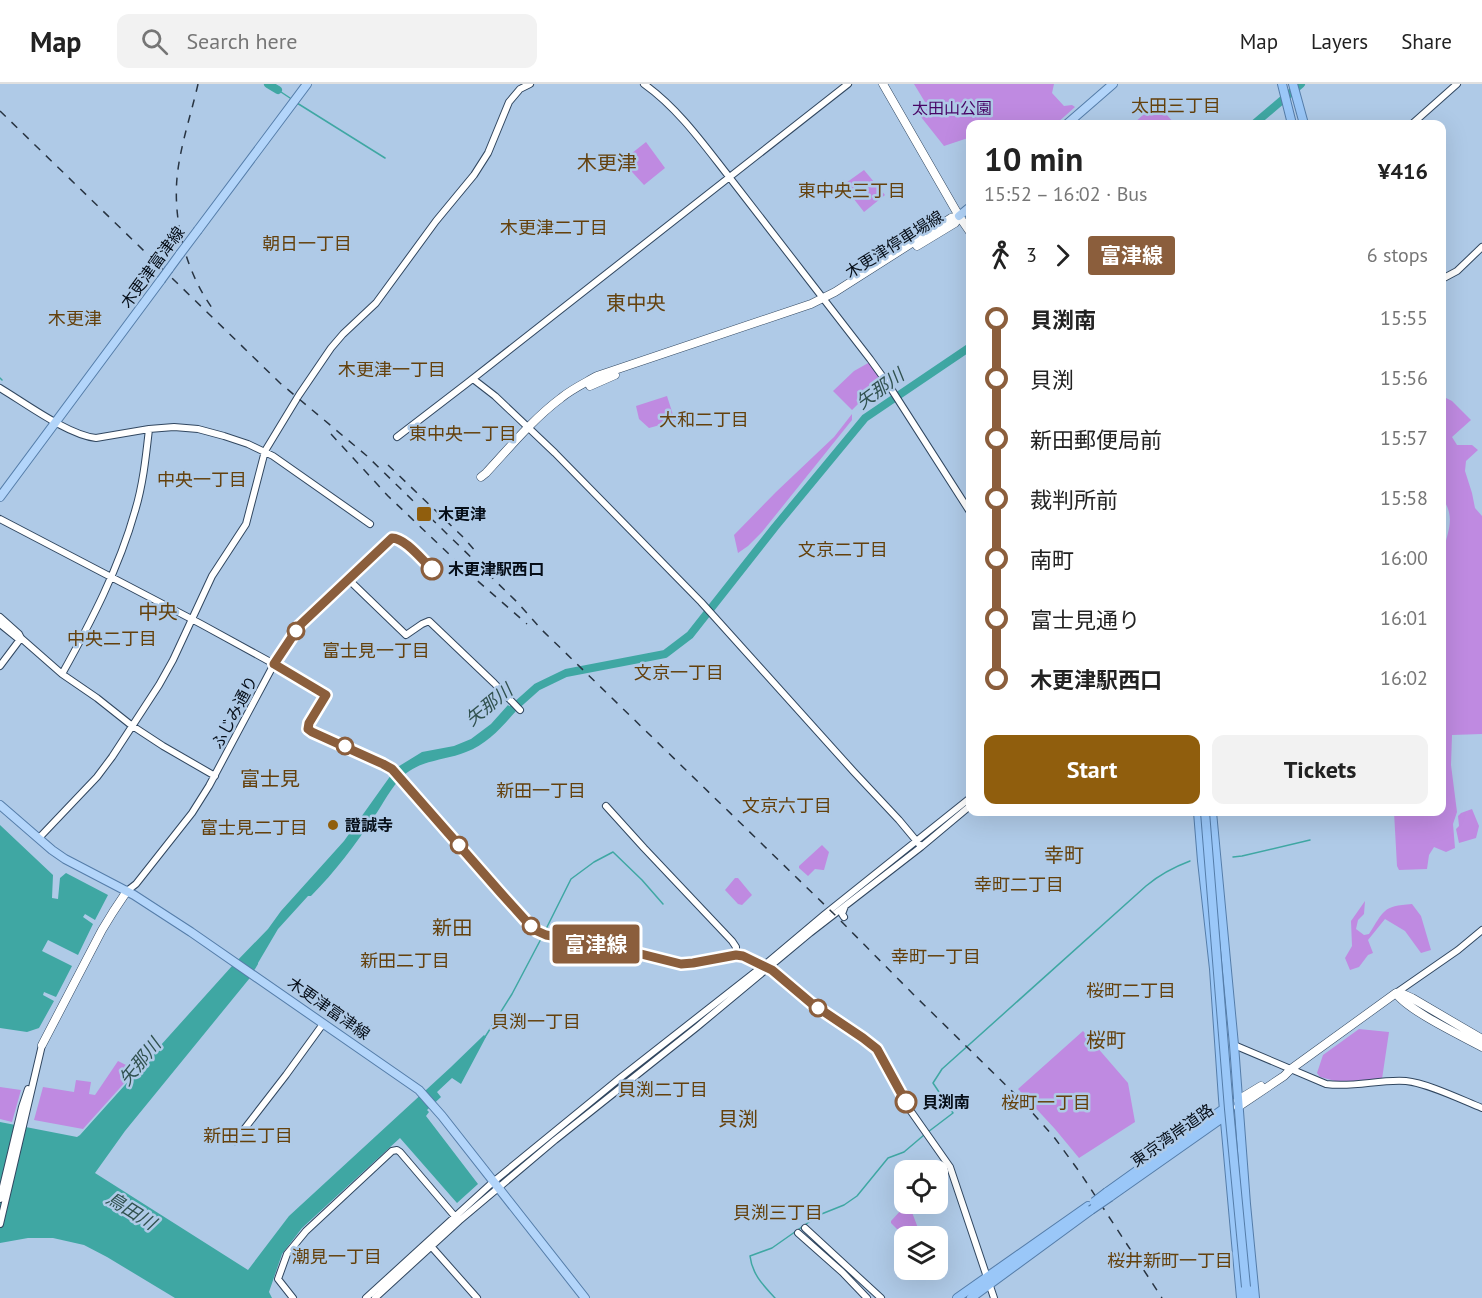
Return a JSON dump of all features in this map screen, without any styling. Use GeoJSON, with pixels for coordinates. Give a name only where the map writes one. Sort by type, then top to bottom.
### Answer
{"type":"FeatureCollection","features":[{"type":"Feature","properties":{"kind":"highway"},"geometry":{"type":"LineString","coordinates":[[1282,84],[1296,95],[1298,120]]}},
{"type":"Feature","properties":{"kind":"highway"},"geometry":{"type":"LineString","coordinates":[[1288,84],[1296,95],[1306,120]]}},
{"type":"Feature","properties":{"kind":"highway"},"geometry":{"type":"LineString","coordinates":[[1293,84],[1303,120]]}},
{"type":"Feature","properties":{"kind":"highway"},"geometry":{"type":"LineString","coordinates":[[1293,120],[1296,95]]}},
{"type":"Feature","properties":{"kind":"highway"},"geometry":{"type":"LineString","coordinates":[[1198,816],[1214,969],[1255,1298]]}},
{"type":"Feature","properties":{"kind":"highway","name":"東京湾岸道路"},"geometry":{"type":"LineString","coordinates":[[957,1298],[988,1281],[1231,1108],[1205,816]]}},
{"type":"Feature","properties":{"kind":"highway"},"geometry":{"type":"LineString","coordinates":[[1212,816],[1234,1046],[1231,1108],[1241,1298]]}},
{"type":"Feature","properties":{"kind":"highway"},"geometry":{"type":"LineString","coordinates":[[1231,1108],[1248,1298]]}},
{"type":"Feature","properties":{"kind":"highway","name":"東京湾岸道路"},"geometry":{"type":"LineString","coordinates":[[972,1298],[988,1281]]}},
{"type":"Feature","properties":{"kind":"main road","name":"木更津富津線"},"geometry":{"type":"LineString","coordinates":[[0,497],[307,84]]}},
{"type":"Feature","properties":{"kind":"main road"},"geometry":{"type":"LineString","coordinates":[[883,84],[966,226]]}},
{"type":"Feature","properties":{"kind":"main road"},"geometry":{"type":"LineString","coordinates":[[1072,120],[1113,84]]}},
{"type":"Feature","properties":{"kind":"main road"},"geometry":{"type":"LineString","coordinates":[[959,216],[966,210]]}},
{"type":"Feature","properties":{"kind":"main road","name":"木更津停車場線"},"geometry":{"type":"LineString","coordinates":[[483,478],[530,429],[566,400],[597,382],[813,308],[824,299],[955,223],[959,216]]}},
{"type":"Feature","properties":{"kind":"main road","name":"木更津富津線"},"geometry":{"type":"LineString","coordinates":[[0,805],[51,850],[127,891],[192,932],[421,1092],[585,1298]]}},
{"type":"Feature","properties":{"kind":"main road"},"geometry":{"type":"LineString","coordinates":[[42,1045],[102,930],[127,891]]}},
{"type":"Feature","properties":{"kind":"main road"},"geometry":{"type":"LineString","coordinates":[[1231,1108],[1282,1073],[1292,1069],[1396,993],[1403,993],[1482,1039]]}},
{"type":"Feature","properties":{"kind":"main road"},"geometry":{"type":"LineString","coordinates":[[1396,993],[1400,999],[1424,1015],[1482,1047]]}},
{"type":"Feature","properties":{"kind":"street"},"geometry":{"type":"LineString","coordinates":[[39,838],[112,758],[173,660],[217,566],[246,524],[265,451],[297,397],[327,352],[376,303],[436,221],[474,175],[488,153],[509,102],[520,89],[530,84]]}},
{"type":"Feature","properties":{"kind":"street"},"geometry":{"type":"LineString","coordinates":[[644,84],[665,101],[688,125],[824,299],[888,384],[966,506]]}},
{"type":"Feature","properties":{"kind":"street"},"geometry":{"type":"LineString","coordinates":[[397,437],[848,84]]}},
{"type":"Feature","properties":{"kind":"street"},"geometry":{"type":"LineString","coordinates":[[1416,120],[1457,84]]}},
{"type":"Feature","properties":{"kind":"street"},"geometry":{"type":"LineString","coordinates":[[1446,277],[1457,271],[1482,247]]}},
{"type":"Feature","properties":{"kind":"street"},"geometry":{"type":"LineString","coordinates":[[473,379],[495,396],[555,453],[701,602],[919,844]]}},
{"type":"Feature","properties":{"kind":"street"},"geometry":{"type":"LineString","coordinates":[[0,388],[79,434],[96,438],[174,427],[198,429],[228,437],[265,451],[370,524]]}},
{"type":"Feature","properties":{"kind":"street"},"geometry":{"type":"LineString","coordinates":[[62,674],[94,615],[127,537],[143,472],[149,429]]}},
{"type":"Feature","properties":{"kind":"street"},"geometry":{"type":"LineString","coordinates":[[0,519],[192,619],[326,695],[309,723],[308,729],[392,769],[527,922],[543,934],[605,945],[681,964],[736,955],[743,956],[765,967],[811,1003],[863,1038],[877,1049],[910,1110],[950,1167],[994,1298]]}},
{"type":"Feature","properties":{"kind":"street","name":"ふじみ通り"},"geometry":{"type":"LineString","coordinates":[[127,891],[136,884],[192,813],[215,776],[274,664],[300,625],[375,554]]}},
{"type":"Feature","properties":{"kind":"street"},"geometry":{"type":"LineString","coordinates":[[348,580],[406,634],[429,621],[520,710]]}},
{"type":"Feature","properties":{"kind":"street"},"geometry":{"type":"LineString","coordinates":[[0,617],[62,674],[162,746],[215,776]]}},
{"type":"Feature","properties":{"kind":"street"},"geometry":{"type":"LineString","coordinates":[[0,624],[16,637],[21,638]]}},
{"type":"Feature","properties":{"kind":"street"},"geometry":{"type":"LineString","coordinates":[[0,666],[21,638]]}},
{"type":"Feature","properties":{"kind":"street"},"geometry":{"type":"LineString","coordinates":[[919,844],[966,802]]}},
{"type":"Feature","properties":{"kind":"street"},"geometry":{"type":"LineString","coordinates":[[606,806],[732,941],[736,947],[736,955]]}},
{"type":"Feature","properties":{"kind":"street"},"geometry":{"type":"LineString","coordinates":[[375,1298],[495,1185],[697,1027],[813,924],[966,809]]}},
{"type":"Feature","properties":{"kind":"street"},"geometry":{"type":"LineString","coordinates":[[829,901],[842,904]]}},
{"type":"Feature","properties":{"kind":"street"},"geometry":{"type":"LineString","coordinates":[[842,904],[844,917]]}},
{"type":"Feature","properties":{"kind":"street"},"geometry":{"type":"LineString","coordinates":[[765,967],[822,924],[842,904]]}},
{"type":"Feature","properties":{"kind":"street"},"geometry":{"type":"LineString","coordinates":[[813,924],[818,917],[817,912]]}},
{"type":"Feature","properties":{"kind":"street"},"geometry":{"type":"LineString","coordinates":[[822,924],[831,925]]}},
{"type":"Feature","properties":{"kind":"street"},"geometry":{"type":"LineString","coordinates":[[1446,958],[1482,925]]}},
{"type":"Feature","properties":{"kind":"street"},"geometry":{"type":"LineString","coordinates":[[1396,993],[1458,950],[1482,930]]}},
{"type":"Feature","properties":{"kind":"street"},"geometry":{"type":"LineString","coordinates":[[235,1141],[323,1024]]}},
{"type":"Feature","properties":{"kind":"street"},"geometry":{"type":"LineString","coordinates":[[0,1199],[42,1045]]}},
{"type":"Feature","properties":{"kind":"street"},"geometry":{"type":"LineString","coordinates":[[1234,1046],[1326,1084],[1342,1086],[1407,1081],[1482,1107]]}},
{"type":"Feature","properties":{"kind":"street"},"geometry":{"type":"LineString","coordinates":[[0,1224],[25,1109]]}},
{"type":"Feature","properties":{"kind":"street"},"geometry":{"type":"LineString","coordinates":[[293,1298],[278,1279],[287,1254],[306,1231],[392,1151],[400,1152],[457,1219]]}},
{"type":"Feature","properties":{"kind":"street"},"geometry":{"type":"LineString","coordinates":[[867,1298],[801,1231],[881,1298]]}},
{"type":"Feature","properties":{"kind":"street"},"geometry":{"type":"LineString","coordinates":[[366,1298],[430,1244]]}},
{"type":"Feature","properties":{"kind":"street"},"geometry":{"type":"LineString","coordinates":[[430,1244],[477,1298]]}},
{"type":"Feature","properties":{"kind":"green space","name":"太田山公園"},"geometry":{"type":"Polygon","coordinates":[[[914,84],[1054,84],[1052,93],[1064,106],[1075,107],[1060,120],[966,120],[966,139],[944,146],[921,117],[928,107],[914,84]]]}},
{"type":"Feature","properties":{"kind":"green space"},"geometry":{"type":"Polygon","coordinates":[[[1156,103],[1171,120],[1137,120],[1156,103]]]}},
{"type":"Feature","properties":{"kind":"green space"},"geometry":{"type":"Polygon","coordinates":[[[646,142],[665,168],[644,185],[622,161],[646,142]]]}},
{"type":"Feature","properties":{"kind":"green space"},"geometry":{"type":"Polygon","coordinates":[[[864,170],[885,195],[864,212],[843,185],[864,170]]]}},
{"type":"Feature","properties":{"kind":"green space"},"geometry":{"type":"Polygon","coordinates":[[[870,362],[884,383],[852,410],[833,391],[854,371],[870,362]]]}},
{"type":"Feature","properties":{"kind":"green space"},"geometry":{"type":"Polygon","coordinates":[[[667,396],[675,421],[649,428],[639,419],[636,406],[667,396]]]}},
{"type":"Feature","properties":{"kind":"green space"},"geometry":{"type":"Polygon","coordinates":[[[1446,398],[1471,420],[1452,437],[1457,445],[1472,445],[1478,450],[1466,461],[1465,471],[1475,508],[1482,516],[1482,734],[1452,735],[1451,765],[1457,812],[1453,824],[1455,848],[1446,852],[1434,847],[1429,855],[1427,869],[1399,870],[1394,816],[1446,816],[1446,542],[1450,522],[1446,504],[1446,398]]]}},
{"type":"Feature","properties":{"kind":"green space"},"geometry":{"type":"Polygon","coordinates":[[[852,414],[852,420],[762,532],[738,553],[734,535],[834,437],[852,414]]]}},
{"type":"Feature","properties":{"kind":"green space"},"geometry":{"type":"Polygon","coordinates":[[[1472,809],[1479,826],[1476,838],[1459,843],[1456,829],[1459,826],[1458,816],[1472,809]]]}},
{"type":"Feature","properties":{"kind":"green space"},"geometry":{"type":"Polygon","coordinates":[[[822,845],[829,852],[824,870],[815,869],[808,876],[799,866],[822,845]]]}},
{"type":"Feature","properties":{"kind":"green space"},"geometry":{"type":"Polygon","coordinates":[[[735,878],[738,878],[752,895],[742,905],[738,904],[725,890],[735,878]]]}},
{"type":"Feature","properties":{"kind":"green space"},"geometry":{"type":"Polygon","coordinates":[[[1365,901],[1364,914],[1358,920],[1356,929],[1364,935],[1369,934],[1381,915],[1389,908],[1412,904],[1421,916],[1431,950],[1421,953],[1405,931],[1385,919],[1368,940],[1373,953],[1368,955],[1359,967],[1350,970],[1345,958],[1352,946],[1351,921],[1365,901]]]}},
{"type":"Feature","properties":{"kind":"green space"},"geometry":{"type":"Polygon","coordinates":[[[1359,1029],[1389,1032],[1382,1079],[1339,1082],[1320,1077],[1317,1073],[1323,1055],[1359,1029]]]}},
{"type":"Feature","properties":{"kind":"green space"},"geometry":{"type":"Polygon","coordinates":[[[1083,1031],[1128,1083],[1135,1122],[1079,1158],[1018,1089],[1083,1031]]]}},
{"type":"Feature","properties":{"kind":"green space"},"geometry":{"type":"Polygon","coordinates":[[[118,1061],[136,1070],[83,1129],[34,1120],[43,1087],[74,1092],[76,1080],[91,1082],[89,1094],[95,1095],[118,1061]]]}},
{"type":"Feature","properties":{"kind":"green space"},"geometry":{"type":"Polygon","coordinates":[[[0,1087],[21,1090],[12,1122],[0,1119],[0,1087]]]}},
{"type":"Feature","properties":{"kind":"green space"},"geometry":{"type":"Polygon","coordinates":[[[897,1214],[913,1214],[917,1226],[894,1226],[891,1221],[897,1214]]]}},
{"type":"Feature","properties":{"kind":"water","name":"鳥田川"},"geometry":{"type":"Polygon","coordinates":[[[508,705],[515,712],[481,745],[458,755],[418,766],[399,780],[344,858],[320,887],[308,896],[278,929],[249,979],[125,1131],[95,1173],[248,1270],[289,1216],[484,1035],[486,1037],[461,1084],[452,1078],[437,1092],[441,1097],[427,1110],[429,1112],[426,1116],[478,1184],[457,1203],[400,1138],[302,1228],[282,1254],[269,1292],[272,1298],[175,1298],[84,1245],[53,1238],[28,1238],[0,1243],[0,1122],[77,1137],[80,1135],[268,929],[281,911],[344,841],[396,768],[422,752],[454,746],[471,739],[491,724],[508,705]]]}},
{"type":"Feature","properties":{"kind":"water"},"geometry":{"type":"Polygon","coordinates":[[[0,825],[53,875],[52,898],[58,899],[60,878],[66,873],[108,895],[95,920],[85,914],[83,917],[93,924],[78,955],[48,940],[42,951],[72,966],[56,997],[44,992],[43,995],[54,1001],[39,1028],[27,1032],[0,1028],[0,825]]]}},
{"type":"Feature","properties":{"kind":"waterway"},"geometry":{"type":"LineString","coordinates":[[268,84],[278,90]]}},
{"type":"Feature","properties":{"kind":"waterway","name":"矢那川"},"geometry":{"type":"LineString","coordinates":[[1259,120],[1301,84]]}},
{"type":"Feature","properties":{"kind":"waterway"},"geometry":{"type":"LineString","coordinates":[[278,90],[290,98]]}},
{"type":"Feature","properties":{"kind":"waterway"},"geometry":{"type":"LineString","coordinates":[[297,103],[385,158]]}},
{"type":"Feature","properties":{"kind":"waterway","name":"矢那川"},"geometry":{"type":"LineString","coordinates":[[510,711],[537,687],[566,673],[665,654],[690,635],[865,418],[966,350]]}},
{"type":"Feature","properties":{"kind":"waterway"},"geometry":{"type":"LineString","coordinates":[[1233,857],[1310,840]]}},
{"type":"Feature","properties":{"kind":"waterway"},"geometry":{"type":"LineString","coordinates":[[544,933],[571,879],[594,862],[613,852],[663,904]]}},
{"type":"Feature","properties":{"kind":"waterway"},"geometry":{"type":"LineString","coordinates":[[928,1132],[953,1113],[933,1083],[942,1069],[1146,886],[1156,878],[1190,861]]}},
{"type":"Feature","properties":{"kind":"waterway"},"geometry":{"type":"LineString","coordinates":[[485,1037],[512,994],[542,937]]}},
{"type":"Feature","properties":{"kind":"waterway"},"geometry":{"type":"LineString","coordinates":[[775,1298],[756,1274],[750,1256],[772,1248],[819,1215],[844,1205],[857,1196],[888,1158],[904,1152],[924,1135]]}},
{"type":"Feature","properties":{"kind":"railway"},"geometry":{"type":"LineString","coordinates":[[198,84],[178,166],[177,213],[190,265],[205,298],[215,312]]}},
{"type":"Feature","properties":{"kind":"railway"},"geometry":{"type":"LineString","coordinates":[[0,111],[280,383],[367,456],[1021,1100],[1054,1137],[1081,1174],[1162,1298]]}},
{"type":"Feature","properties":{"kind":"railway"},"geometry":{"type":"LineString","coordinates":[[331,434],[388,496],[472,576],[527,624]]}},
{"type":"Feature","properties":{"kind":"railway"},"geometry":{"type":"LineString","coordinates":[[388,465],[477,553]]}},
{"type":"Feature","properties":{"kind":"bus line","name":"富津線"},"geometry":{"type":"LineString","coordinates":[[432,569],[404,542],[394,537],[386,542],[300,625],[274,664],[326,695],[309,723],[308,729],[392,769],[527,922],[541,933],[605,945],[681,964],[736,955],[743,956],[772,970],[811,1003],[877,1049],[906,1102]]}},
{"type":"Feature","properties":{"kind":"place","name":"木更津"},"geometry":{"type":"Point","coordinates":[424,514]}},
{"type":"Feature","properties":{"kind":"place","name":"木更津駅西口"},"geometry":{"type":"Point","coordinates":[432,569]}},
{"type":"Feature","properties":{"kind":"place","name":"證誠寺"},"geometry":{"type":"Point","coordinates":[333,825]}},
{"type":"Feature","properties":{"kind":"place","name":"貝渕南"},"geometry":{"type":"Point","coordinates":[906,1102]}},
{"type":"Feature","properties":{"kind":"district","name":"太田三丁目"},"geometry":{"type":"Point","coordinates":[1176,106]}},
{"type":"Feature","properties":{"kind":"district","name":"木更津"},"geometry":{"type":"Point","coordinates":[607,163]}},
{"type":"Feature","properties":{"kind":"district","name":"東中央三丁目"},"geometry":{"type":"Point","coordinates":[852,191]}},
{"type":"Feature","properties":{"kind":"district","name":"木更津二丁目"},"geometry":{"type":"Point","coordinates":[554,228]}},
{"type":"Feature","properties":{"kind":"district","name":"朝日一丁目"},"geometry":{"type":"Point","coordinates":[307,244]}},
{"type":"Feature","properties":{"kind":"district","name":"東中央"},"geometry":{"type":"Point","coordinates":[636,303]}},
{"type":"Feature","properties":{"kind":"district","name":"木更津"},"geometry":{"type":"Point","coordinates":[75,319]}},
{"type":"Feature","properties":{"kind":"district","name":"木更津一丁目"},"geometry":{"type":"Point","coordinates":[392,370]}},
{"type":"Feature","properties":{"kind":"district","name":"大和二丁目"},"geometry":{"type":"Point","coordinates":[704,420]}},
{"type":"Feature","properties":{"kind":"district","name":"東中央一丁目"},"geometry":{"type":"Point","coordinates":[463,434]}},
{"type":"Feature","properties":{"kind":"district","name":"中央一丁目"},"geometry":{"type":"Point","coordinates":[202,480]}},
{"type":"Feature","properties":{"kind":"district","name":"文京二丁目"},"geometry":{"type":"Point","coordinates":[843,550]}},
{"type":"Feature","properties":{"kind":"district","name":"中央"},"geometry":{"type":"Point","coordinates":[158,612]}},
{"type":"Feature","properties":{"kind":"district","name":"中央二丁目"},"geometry":{"type":"Point","coordinates":[112,639]}},
{"type":"Feature","properties":{"kind":"district","name":"富士見一丁目"},"geometry":{"type":"Point","coordinates":[376,651]}},
{"type":"Feature","properties":{"kind":"district","name":"文京一丁目"},"geometry":{"type":"Point","coordinates":[679,673]}},
{"type":"Feature","properties":{"kind":"district","name":"富士見"},"geometry":{"type":"Point","coordinates":[270,779]}},
{"type":"Feature","properties":{"kind":"district","name":"新田一丁目"},"geometry":{"type":"Point","coordinates":[541,791]}},
{"type":"Feature","properties":{"kind":"district","name":"文京六丁目"},"geometry":{"type":"Point","coordinates":[787,806]}},
{"type":"Feature","properties":{"kind":"district","name":"富士見二丁目"},"geometry":{"type":"Point","coordinates":[254,828]}},
{"type":"Feature","properties":{"kind":"district","name":"幸町"},"geometry":{"type":"Point","coordinates":[1064,855]}},
{"type":"Feature","properties":{"kind":"district","name":"幸町二丁目"},"geometry":{"type":"Point","coordinates":[1019,885]}},
{"type":"Feature","properties":{"kind":"district","name":"新田"},"geometry":{"type":"Point","coordinates":[452,928]}},
{"type":"Feature","properties":{"kind":"district","name":"幸町一丁目"},"geometry":{"type":"Point","coordinates":[936,957]}},
{"type":"Feature","properties":{"kind":"district","name":"新田二丁目"},"geometry":{"type":"Point","coordinates":[405,961]}},
{"type":"Feature","properties":{"kind":"district","name":"桜町二丁目"},"geometry":{"type":"Point","coordinates":[1131,991]}},
{"type":"Feature","properties":{"kind":"district","name":"貝渕一丁目"},"geometry":{"type":"Point","coordinates":[536,1022]}},
{"type":"Feature","properties":{"kind":"district","name":"桜町"},"geometry":{"type":"Point","coordinates":[1106,1040]}},
{"type":"Feature","properties":{"kind":"district","name":"貝渕二丁目"},"geometry":{"type":"Point","coordinates":[663,1090]}},
{"type":"Feature","properties":{"kind":"district","name":"桜町一丁目"},"geometry":{"type":"Point","coordinates":[1046,1103]}},
{"type":"Feature","properties":{"kind":"district","name":"貝渕"},"geometry":{"type":"Point","coordinates":[738,1119]}},
{"type":"Feature","properties":{"kind":"district","name":"新田三丁目"},"geometry":{"type":"Point","coordinates":[248,1136]}},
{"type":"Feature","properties":{"kind":"district","name":"貝渕三丁目"},"geometry":{"type":"Point","coordinates":[778,1213]}},
{"type":"Feature","properties":{"kind":"district","name":"潮見一丁目"},"geometry":{"type":"Point","coordinates":[337,1257]}},
{"type":"Feature","properties":{"kind":"district","name":"桜井新町一丁目"},"geometry":{"type":"Point","coordinates":[1170,1261]}}]}
